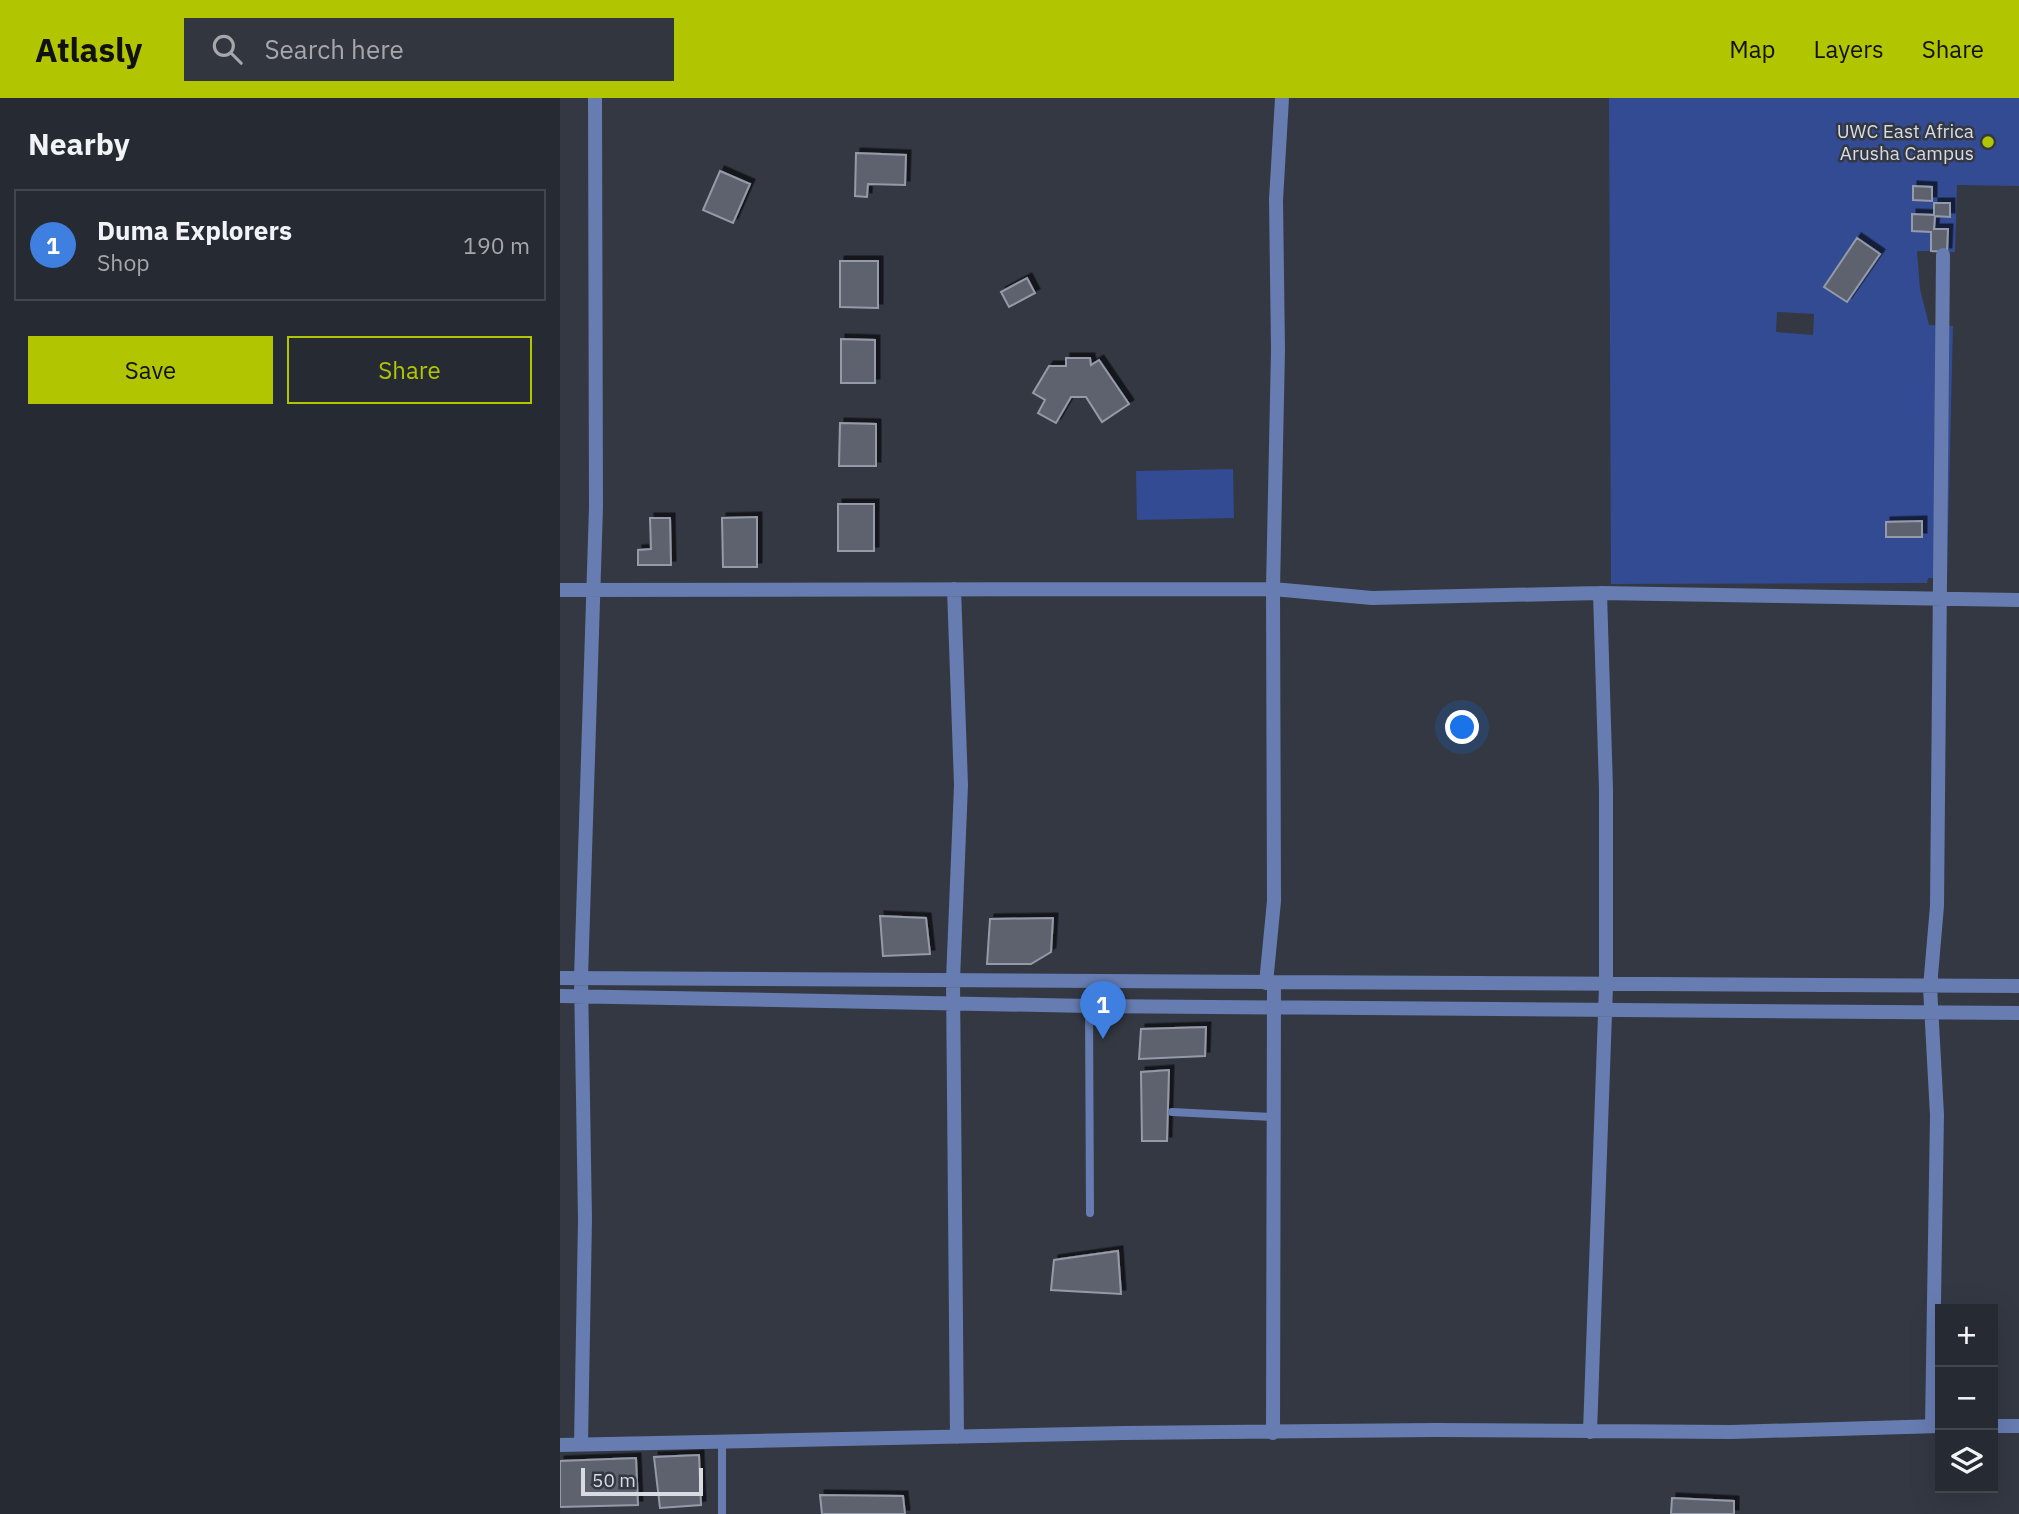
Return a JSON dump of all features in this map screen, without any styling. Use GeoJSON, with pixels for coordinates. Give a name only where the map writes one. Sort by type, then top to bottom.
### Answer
{"type":"FeatureCollection","features":[{"type":"Feature","properties":{"kind":"street"},"geometry":{"type":"LineString","coordinates":[[581,1444],[584,1219],[581,978],[595,592],[595,98]]}},
{"type":"Feature","properties":{"kind":"street"},"geometry":{"type":"LineString","coordinates":[[1273,1433],[1274,1008],[1270,983],[1274,901],[1273,589],[1279,350],[1276,200],[1282,98]]}},
{"type":"Feature","properties":{"kind":"street"},"geometry":{"type":"LineString","coordinates":[[1936,1367],[1937,1115],[1930,988],[1937,906],[1943,256]]}},
{"type":"Feature","properties":{"kind":"street"},"geometry":{"type":"LineString","coordinates":[[954,589],[961,785],[953,980],[957,1437]]}},
{"type":"Feature","properties":{"kind":"street"},"geometry":{"type":"LineString","coordinates":[[560,590],[1273,589],[1372,597],[1600,593],[2019,600]]}},
{"type":"Feature","properties":{"kind":"street"},"geometry":{"type":"LineString","coordinates":[[1590,1432],[1606,986],[1606,789],[1600,593]]}},
{"type":"Feature","properties":{"kind":"street"},"geometry":{"type":"LineString","coordinates":[[560,978],[1930,988],[2019,986]]}},
{"type":"Feature","properties":{"kind":"street"},"geometry":{"type":"LineString","coordinates":[[560,996],[1089,1006],[2019,1013]]}},
{"type":"Feature","properties":{"kind":"street"},"geometry":{"type":"LineString","coordinates":[[560,1445],[1436,1430],[1731,1432],[1935,1426]]}},
{"type":"Feature","properties":{"kind":"street"},"geometry":{"type":"LineString","coordinates":[[1998,1426],[2019,1426]]}},
{"type":"Feature","properties":{"kind":"lane"},"geometry":{"type":"LineString","coordinates":[[1089,1006],[1090,1213]]}},
{"type":"Feature","properties":{"kind":"lane"},"geometry":{"type":"LineString","coordinates":[[1172,1112],[1273,1117]]}},
{"type":"Feature","properties":{"kind":"lane"},"geometry":{"type":"LineString","coordinates":[[722,1514],[723,1443]]}},
{"type":"Feature","properties":{"kind":"shaded area"},"geometry":{"type":"Polygon","coordinates":[[[1609,98],[2019,98],[2019,186],[1957,185],[1955,252],[1947,252],[1948,230],[1934,229],[1935,216],[1950,216],[1950,203],[1935,203],[1934,215],[1912,214],[1912,231],[1931,232],[1931,251],[1917,251],[1920,289],[1929,325],[1953,326],[1947,578],[1928,578],[1927,583],[1611,584],[1609,98]],[[1913,187],[1913,200],[1931,201],[1932,187],[1913,187]],[[1777,312],[1776,332],[1813,335],[1814,314],[1777,312]],[[1921,521],[1886,522],[1886,537],[1921,521]]]}},
{"type":"Feature","properties":{"kind":"shaded area"},"geometry":{"type":"Polygon","coordinates":[[[1233,469],[1234,518],[1137,520],[1136,471],[1233,469]]]}},
{"type":"Feature","properties":{"kind":"building"},"geometry":{"type":"Polygon","coordinates":[[[856,153],[906,155],[905,185],[868,184],[867,197],[855,196],[856,153]]]}},
{"type":"Feature","properties":{"kind":"building"},"geometry":{"type":"Polygon","coordinates":[[[720,171],[750,184],[733,223],[703,210],[720,171]]]}},
{"type":"Feature","properties":{"kind":"building"},"geometry":{"type":"Polygon","coordinates":[[[1913,186],[1932,187],[1932,201],[1913,200],[1913,186]]]}},
{"type":"Feature","properties":{"kind":"building"},"geometry":{"type":"Polygon","coordinates":[[[1934,203],[1950,203],[1950,217],[1935,216],[1934,229],[1948,229],[1947,252],[1931,251],[1931,232],[1912,231],[1912,214],[1934,215],[1934,203]]]}},
{"type":"Feature","properties":{"kind":"building"},"geometry":{"type":"Polygon","coordinates":[[[1857,238],[1880,254],[1847,302],[1824,287],[1857,238]]]}},
{"type":"Feature","properties":{"kind":"building"},"geometry":{"type":"Polygon","coordinates":[[[840,261],[878,261],[878,308],[840,307],[840,261]]]}},
{"type":"Feature","properties":{"kind":"building"},"geometry":{"type":"Polygon","coordinates":[[[1027,278],[1035,293],[1009,307],[1001,292],[1027,278]]]}},
{"type":"Feature","properties":{"kind":"building"},"geometry":{"type":"Polygon","coordinates":[[[841,339],[875,340],[875,383],[841,383],[841,339]]]}},
{"type":"Feature","properties":{"kind":"building"},"geometry":{"type":"Polygon","coordinates":[[[1066,358],[1090,358],[1091,365],[1099,360],[1129,404],[1102,422],[1086,397],[1071,397],[1056,423],[1038,413],[1045,400],[1033,393],[1049,366],[1066,366],[1066,358]]]}},
{"type":"Feature","properties":{"kind":"building"},"geometry":{"type":"Polygon","coordinates":[[[840,423],[876,424],[876,466],[839,466],[840,423]]]}},
{"type":"Feature","properties":{"kind":"building"},"geometry":{"type":"Polygon","coordinates":[[[838,504],[874,504],[874,551],[838,551],[838,504]]]}},
{"type":"Feature","properties":{"kind":"building"},"geometry":{"type":"Polygon","coordinates":[[[757,517],[757,567],[723,567],[722,518],[757,517]]]}},
{"type":"Feature","properties":{"kind":"building"},"geometry":{"type":"Polygon","coordinates":[[[650,518],[670,518],[671,565],[638,565],[638,550],[651,549],[650,518]]]}},
{"type":"Feature","properties":{"kind":"building"},"geometry":{"type":"Polygon","coordinates":[[[1922,521],[1922,537],[1886,537],[1886,522],[1922,521]]]}},
{"type":"Feature","properties":{"kind":"building"},"geometry":{"type":"Polygon","coordinates":[[[880,916],[926,918],[930,954],[883,956],[880,916]]]}},
{"type":"Feature","properties":{"kind":"building"},"geometry":{"type":"Polygon","coordinates":[[[1053,918],[1051,952],[1031,964],[987,964],[990,919],[1053,918]]]}},
{"type":"Feature","properties":{"kind":"building"},"geometry":{"type":"Polygon","coordinates":[[[1206,1027],[1205,1056],[1139,1059],[1141,1029],[1206,1027]]]}},
{"type":"Feature","properties":{"kind":"building"},"geometry":{"type":"Polygon","coordinates":[[[1169,1070],[1167,1141],[1142,1141],[1141,1072],[1169,1070]]]}},
{"type":"Feature","properties":{"kind":"building"},"geometry":{"type":"Polygon","coordinates":[[[1118,1251],[1121,1294],[1051,1290],[1054,1260],[1118,1251]]]}},
{"type":"Feature","properties":{"kind":"building"},"geometry":{"type":"Polygon","coordinates":[[[699,1455],[701,1505],[660,1508],[654,1457],[699,1455]]]}},
{"type":"Feature","properties":{"kind":"building"},"geometry":{"type":"Polygon","coordinates":[[[636,1458],[638,1505],[560,1507],[560,1461],[636,1458]]]}},
{"type":"Feature","properties":{"kind":"building"},"geometry":{"type":"Polygon","coordinates":[[[820,1495],[903,1496],[905,1514],[822,1514],[820,1495]]]}},
{"type":"Feature","properties":{"kind":"building"},"geometry":{"type":"Polygon","coordinates":[[[1672,1498],[1734,1501],[1734,1514],[1671,1514],[1672,1498]]]}},
{"type":"Feature","properties":{"kind":"place","name":"UWC East Africa Arusha Campus"},"geometry":{"type":"Point","coordinates":[1988,142]}},
{"type":"Feature","properties":{"kind":"place","name":"Duma Explorers"},"geometry":{"type":"Point","coordinates":[1103,1039]}}]}
